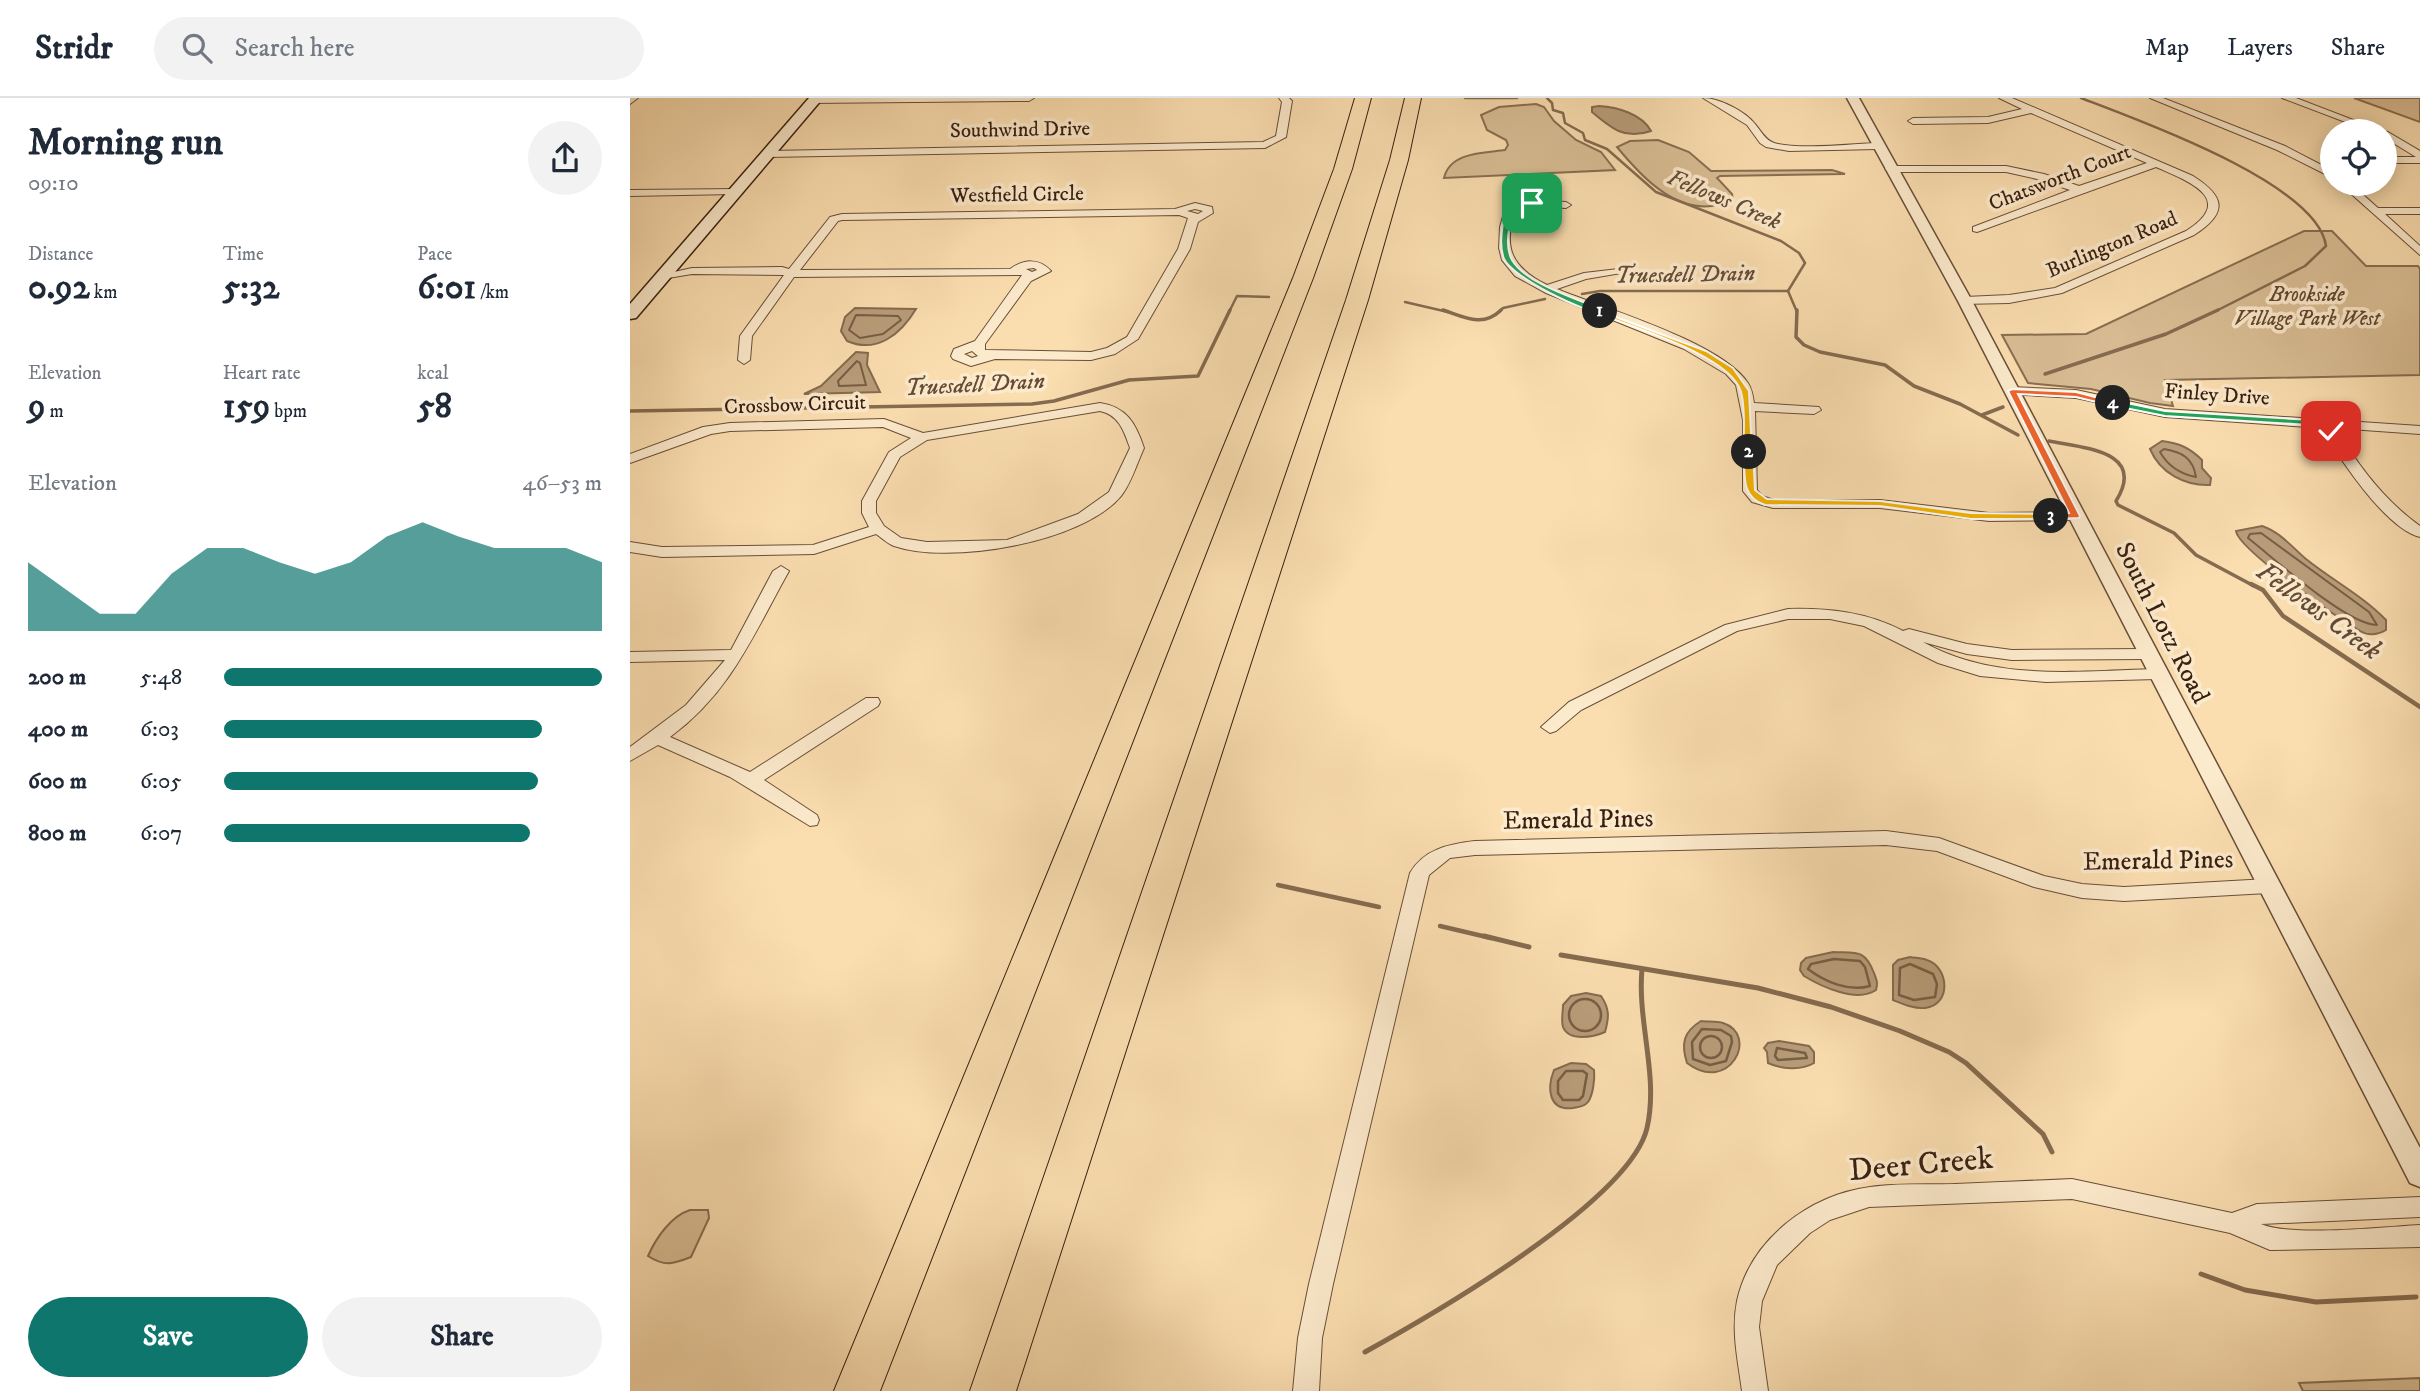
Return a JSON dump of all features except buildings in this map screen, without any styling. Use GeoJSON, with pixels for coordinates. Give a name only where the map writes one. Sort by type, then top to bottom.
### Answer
{"type":"FeatureCollection","features":[{"type":"Feature","properties":{"kind":"highway"},"geometry":{"type":"LineString","coordinates":[[857,1391],[1303,278],[1343,169],[1363,98]]}},
{"type":"Feature","properties":{"kind":"highway"},"geometry":{"type":"LineString","coordinates":[[993,1391],[1357,300],[1399,160],[1413,98]]}},
{"type":"Feature","properties":{"kind":"main road"},"geometry":{"type":"LineString","coordinates":[[630,314],[814,100]]}},
{"type":"Feature","properties":{"kind":"street"},"geometry":{"type":"LineString","coordinates":[[814,100],[1029,98]]}},
{"type":"Feature","properties":{"kind":"street","name":"Southwind Drive"},"geometry":{"type":"LineString","coordinates":[[768,154],[1254,146],[1273,142],[1281,137],[1287,101],[1284,98]]}},
{"type":"Feature","properties":{"kind":"street"},"geometry":{"type":"LineString","coordinates":[[1708,98],[1745,120],[1754,127],[1763,141],[1770,145],[1789,148],[1877,146]]}},
{"type":"Feature","properties":{"kind":"street","name":"South Lotz Road"},"geometry":{"type":"LineString","coordinates":[[1853,98],[1877,146],[1965,301],[2420,1175]]}},
{"type":"Feature","properties":{"kind":"street"},"geometry":{"type":"LineString","coordinates":[[2004,98],[2157,164]]}},
{"type":"Feature","properties":{"kind":"street"},"geometry":{"type":"LineString","coordinates":[[2155,98],[2281,148],[2320,167]]}},
{"type":"Feature","properties":{"kind":"street"},"geometry":{"type":"LineString","coordinates":[[2287,98],[2344,119]]}},
{"type":"Feature","properties":{"kind":"street"},"geometry":{"type":"LineString","coordinates":[[1913,121],[1988,120],[2031,110]]}},
{"type":"Feature","properties":{"kind":"street"},"geometry":{"type":"LineString","coordinates":[[2397,142],[2420,158]]}},
{"type":"Feature","properties":{"kind":"street"},"geometry":{"type":"LineString","coordinates":[[2397,159],[2420,158]]}},
{"type":"Feature","properties":{"kind":"street","name":"Chatsworth Court"},"geometry":{"type":"LineString","coordinates":[[1977,229],[2157,164]]}},
{"type":"Feature","properties":{"kind":"street","name":"Burlington Road"},"geometry":{"type":"LineString","coordinates":[[1965,301],[2021,298],[2070,287],[2200,228],[2213,216],[2215,203],[2209,193],[2197,183],[2157,164]]}},
{"type":"Feature","properties":{"kind":"street"},"geometry":{"type":"LineString","coordinates":[[1890,169],[2006,169],[2040,176],[2080,190]]}},
{"type":"Feature","properties":{"kind":"street"},"geometry":{"type":"LineString","coordinates":[[630,193],[735,191]]}},
{"type":"Feature","properties":{"kind":"street"},"geometry":{"type":"LineString","coordinates":[[2359,196],[2420,252]]}},
{"type":"Feature","properties":{"kind":"street"},"geometry":{"type":"LineString","coordinates":[[1566,205],[1526,203],[1509,210],[1505,253],[1520,274],[1546,289],[1717,360],[1730,370],[1743,385],[1748,407],[1750,491],[1758,499],[1765,502],[1892,504],[1989,517],[2075,516]]}},
{"type":"Feature","properties":{"kind":"street","name":"Westfield Circle"},"geometry":{"type":"LineString","coordinates":[[662,276],[686,279],[775,278],[791,274],[1009,271],[1030,264],[1040,266],[1045,271],[1027,278],[979,344],[958,352],[957,356],[971,362],[992,355],[1076,357],[1104,353],[1123,345],[1136,334],[1184,249],[1193,220],[1190,213],[1174,212],[860,215],[834,219],[827,226],[820,216],[841,210],[860,215]]}},
{"type":"Feature","properties":{"kind":"street"},"geometry":{"type":"LineString","coordinates":[[2377,211],[2420,211]]}},
{"type":"Feature","properties":{"kind":"street"},"geometry":{"type":"LineString","coordinates":[[744,360],[746,336],[827,226]]}},
{"type":"Feature","properties":{"kind":"street"},"geometry":{"type":"LineString","coordinates":[[1546,289],[1584,276],[1623,270]]}},
{"type":"Feature","properties":{"kind":"street"},"geometry":{"type":"LineString","coordinates":[[979,344],[978,352],[992,355]]}},
{"type":"Feature","properties":{"kind":"street","name":"Finley Drive"},"geometry":{"type":"LineString","coordinates":[[2012,391],[2076,394],[2165,413],[2420,430]]}},
{"type":"Feature","properties":{"kind":"street"},"geometry":{"type":"LineString","coordinates":[[1100,407],[1114,409],[1123,415],[1137,448],[1124,481],[1115,494],[1104,504],[1075,520],[1026,540],[988,546],[915,547],[897,542],[878,529],[869,513],[869,501],[894,455],[922,437],[1100,407]]}},
{"type":"Feature","properties":{"kind":"street"},"geometry":{"type":"LineString","coordinates":[[1748,407],[1814,410]]}},
{"type":"Feature","properties":{"kind":"street","name":"Crossbow Circuit"},"geometry":{"type":"LineString","coordinates":[[630,460],[708,430],[730,426],[884,424],[922,437]]}},
{"type":"Feature","properties":{"kind":"street"},"geometry":{"type":"LineString","coordinates":[[2327,424],[2347,456],[2389,507],[2420,533]]}},
{"type":"Feature","properties":{"kind":"street"},"geometry":{"type":"LineString","coordinates":[[630,547],[662,552],[814,549],[878,529]]}},
{"type":"Feature","properties":{"kind":"street"},"geometry":{"type":"LineString","coordinates":[[630,755],[656,738],[702,699],[724,673],[781,571]]}},
{"type":"Feature","properties":{"kind":"street"},"geometry":{"type":"LineString","coordinates":[[1550,727],[1575,706],[1731,628],[1758,619],[1797,614],[1825,615],[1996,653],[2152,664]]}},
{"type":"Feature","properties":{"kind":"street"},"geometry":{"type":"LineString","coordinates":[[1885,629],[1960,666],[1997,674],[2034,677],[2152,664]]}},
{"type":"Feature","properties":{"kind":"street"},"geometry":{"type":"LineString","coordinates":[[1996,653],[1997,674]]}},
{"type":"Feature","properties":{"kind":"street"},"geometry":{"type":"LineString","coordinates":[[630,657],[735,656]]}},
{"type":"Feature","properties":{"kind":"street"},"geometry":{"type":"LineString","coordinates":[[751,780],[872,702]]}},
{"type":"Feature","properties":{"kind":"street"},"geometry":{"type":"LineString","coordinates":[[656,738],[701,753],[751,780],[810,820]]}},
{"type":"Feature","properties":{"kind":"street","name":"Emerald Pines"},"geometry":{"type":"LineString","coordinates":[[1306,1391],[1311,1338],[1321,1284],[1396,961],[1420,873],[1427,862],[1436,857],[1447,852],[1475,848],[1886,838],[1939,845],[2041,882],[2082,891],[2124,894],[2268,886]]}},
{"type":"Feature","properties":{"kind":"street","name":"Deer Creek"},"geometry":{"type":"LineString","coordinates":[[1755,1391],[1747,1325],[1753,1294],[1761,1272],[1785,1236],[1803,1222],[1836,1206],[1869,1197],[2072,1189],[2232,1223],[2270,1239],[2420,1236]]}},
{"type":"Feature","properties":{"kind":"street","name":"Deer Creek"},"geometry":{"type":"LineString","coordinates":[[2232,1223],[2257,1214],[2420,1207]]}},
{"type":"Feature","properties":{"kind":"green space"},"geometry":{"type":"Polygon","coordinates":[[[2354,98],[2420,98],[2420,122],[2354,98]]]}},
{"type":"Feature","properties":{"kind":"green space"},"geometry":{"type":"Polygon","coordinates":[[[1536,104],[1544,107],[1554,121],[1576,140],[1601,152],[1615,170],[1444,178],[1447,169],[1460,159],[1478,153],[1505,150],[1508,145],[1506,140],[1487,130],[1481,115],[1499,107],[1536,104]]]}},
{"type":"Feature","properties":{"kind":"green space"},"geometry":{"type":"Polygon","coordinates":[[[1658,140],[1689,152],[1711,171],[1832,170],[1845,174],[1720,176],[1717,178],[1732,194],[1733,200],[1712,206],[1698,206],[1684,203],[1658,189],[1617,147],[1630,141],[1658,140]]]}},
{"type":"Feature","properties":{"kind":"green space","name":"Brookside Village Park West"},"geometry":{"type":"Polygon","coordinates":[[[2304,231],[2332,231],[2366,266],[2418,266],[2420,375],[2165,380],[2173,406],[2091,389],[2028,383],[2002,335],[2086,334],[2304,231]]]}},
{"type":"Feature","properties":{"kind":"green space"},"geometry":{"type":"Polygon","coordinates":[[[690,1210],[708,1210],[709,1218],[691,1257],[669,1263],[659,1262],[648,1256],[665,1228],[690,1210]]]}},
{"type":"Feature","properties":{"kind":"green space"},"geometry":{"type":"Polygon","coordinates":[[[2420,1378],[2420,1391],[2303,1391],[2299,1383],[2420,1378]]]}},
{"type":"Feature","properties":{"kind":"water"},"geometry":{"type":"Polygon","coordinates":[[[1599,106],[1628,113],[1642,120],[1651,131],[1634,134],[1619,131],[1592,112],[1592,107],[1599,106]]]}},
{"type":"Feature","properties":{"kind":"water"},"geometry":{"type":"Polygon","coordinates":[[[855,308],[916,309],[895,334],[868,345],[847,341],[841,331],[845,317],[855,308]]]}},
{"type":"Feature","properties":{"kind":"water"},"geometry":{"type":"Polygon","coordinates":[[[856,352],[868,353],[867,365],[880,392],[804,394],[821,386],[856,352]]]}},
{"type":"Feature","properties":{"kind":"water"},"geometry":{"type":"Polygon","coordinates":[[[2162,441],[2184,447],[2198,456],[2202,460],[2202,468],[2211,478],[2210,485],[2183,480],[2160,465],[2150,449],[2162,441]]]}},
{"type":"Feature","properties":{"kind":"water"},"geometry":{"type":"Polygon","coordinates":[[[2262,526],[2280,536],[2306,559],[2367,603],[2386,620],[2386,630],[2376,634],[2363,633],[2349,624],[2271,568],[2253,553],[2236,531],[2262,526]]]}},
{"type":"Feature","properties":{"kind":"water"},"geometry":{"type":"Polygon","coordinates":[[[1833,952],[1863,956],[1871,965],[1876,978],[1876,990],[1868,994],[1850,994],[1830,989],[1804,976],[1800,970],[1801,963],[1806,958],[1833,952]]]}},
{"type":"Feature","properties":{"kind":"water"},"geometry":{"type":"Polygon","coordinates":[[[1910,957],[1927,960],[1940,970],[1943,993],[1934,1005],[1917,1008],[1893,1000],[1893,965],[1898,960],[1910,957]]]}},
{"type":"Feature","properties":{"kind":"water"},"geometry":{"type":"Polygon","coordinates":[[[1586,993],[1601,996],[1606,1005],[1608,1014],[1605,1032],[1588,1037],[1571,1035],[1563,1027],[1563,1005],[1571,996],[1586,993]]]}},
{"type":"Feature","properties":{"kind":"water"},"geometry":{"type":"Polygon","coordinates":[[[1701,1021],[1723,1023],[1734,1029],[1739,1039],[1739,1049],[1727,1068],[1716,1072],[1702,1071],[1687,1063],[1685,1039],[1690,1030],[1701,1021]]]}},
{"type":"Feature","properties":{"kind":"water"},"geometry":{"type":"Polygon","coordinates":[[[1779,1041],[1809,1046],[1814,1052],[1814,1063],[1791,1068],[1768,1063],[1764,1048],[1768,1043],[1779,1041]]]}},
{"type":"Feature","properties":{"kind":"water"},"geometry":{"type":"Polygon","coordinates":[[[1571,1063],[1586,1064],[1594,1070],[1593,1087],[1586,1104],[1565,1108],[1554,1102],[1550,1084],[1554,1070],[1571,1063]]]}},
{"type":"Feature","properties":{"kind":"waterway","name":"Fellows Creek"},"geometry":{"type":"LineString","coordinates":[[1465,98],[1517,98]]}},
{"type":"Feature","properties":{"kind":"waterway","name":"Fellows Creek"},"geometry":{"type":"LineString","coordinates":[[1547,98],[1552,103],[1553,110],[1563,113],[1565,123],[1583,133],[1585,140],[1607,149],[1656,192],[1781,241],[1799,253],[1805,263],[1788,291]]}},
{"type":"Feature","properties":{"kind":"waterway"},"geometry":{"type":"LineString","coordinates":[[2081,98],[2221,156],[2292,199],[2315,222],[2326,246],[2305,266],[2218,310]]}},
{"type":"Feature","properties":{"kind":"waterway","name":"Truesdell Drain"},"geometry":{"type":"LineString","coordinates":[[1582,294],[1600,291],[1788,291]]}},
{"type":"Feature","properties":{"kind":"waterway","name":"Fellows Creek"},"geometry":{"type":"LineString","coordinates":[[1788,291],[1797,312]]}},
{"type":"Feature","properties":{"kind":"waterway","name":"Truesdell Drain"},"geometry":{"type":"LineString","coordinates":[[1230,310],[1237,296],[1269,297]]}},
{"type":"Feature","properties":{"kind":"waterway","name":"Truesdell Drain"},"geometry":{"type":"LineString","coordinates":[[1501,310],[1545,299]]}},
{"type":"Feature","properties":{"kind":"waterway","name":"Truesdell Drain"},"geometry":{"type":"LineString","coordinates":[[1405,302],[1448,312]]}},
{"type":"Feature","properties":{"kind":"waterway","name":"Truesdell Drain"},"geometry":{"type":"LineString","coordinates":[[630,411],[1032,404],[1054,401],[1129,380],[1198,376],[1230,310]]}},
{"type":"Feature","properties":{"kind":"waterway","name":"Truesdell Drain"},"geometry":{"type":"LineString","coordinates":[[1443,310],[1480,320],[1487,319],[1501,310]]}},
{"type":"Feature","properties":{"kind":"waterway"},"geometry":{"type":"LineString","coordinates":[[2045,374],[2166,334],[2218,310]]}},
{"type":"Feature","properties":{"kind":"waterway","name":"Fellows Creek"},"geometry":{"type":"LineString","coordinates":[[1797,312],[1796,337],[1804,345],[1820,352],[1885,365],[1914,386],[1960,404],[2018,435]]}},
{"type":"Feature","properties":{"kind":"waterway"},"geometry":{"type":"LineString","coordinates":[[1982,415],[2003,407]]}},
{"type":"Feature","properties":{"kind":"waterway","name":"Fellows Creek"},"geometry":{"type":"LineString","coordinates":[[2049,441],[2094,450],[2118,462],[2124,472],[2123,484],[2116,501],[2118,505],[2174,533],[2196,555],[2254,586]]}},
{"type":"Feature","properties":{"kind":"waterway","name":"Fellows Creek"},"geometry":{"type":"LineString","coordinates":[[2251,584],[2263,590],[2283,616],[2420,707]]}},
{"type":"Feature","properties":{"kind":"waterway"},"geometry":{"type":"LineString","coordinates":[[1278,885],[1379,907]]}},
{"type":"Feature","properties":{"kind":"waterway"},"geometry":{"type":"LineString","coordinates":[[1440,926],[1491,938]]}},
{"type":"Feature","properties":{"kind":"waterway"},"geometry":{"type":"LineString","coordinates":[[1484,936],[1529,947]]}},
{"type":"Feature","properties":{"kind":"waterway"},"geometry":{"type":"LineString","coordinates":[[1561,955],[1758,988],[1831,1007],[1900,1031],[1949,1052],[1966,1063],[2043,1134],[2052,1152]]}},
{"type":"Feature","properties":{"kind":"waterway"},"geometry":{"type":"LineString","coordinates":[[1365,1352],[1435,1312],[1525,1254],[1605,1189],[1633,1157],[1647,1128],[1651,1089],[1642,1009],[1642,969]]}},
{"type":"Feature","properties":{"kind":"waterway"},"geometry":{"type":"LineString","coordinates":[[2201,1274],[2245,1290],[2316,1302],[2416,1297]]}},
{"type":"Feature","properties":{"kind":"route"},"geometry":{"type":"LineString","coordinates":[[1532,203],[1518,205],[1509,210],[1505,253],[1520,274],[1546,289],[1703,353],[1730,370],[1743,385],[1748,407],[1750,491],[1753,496],[1765,502],[1892,504],[1989,517],[2075,516],[2012,391],[2076,394],[2165,413],[2327,424],[2331,431]]}}]}
